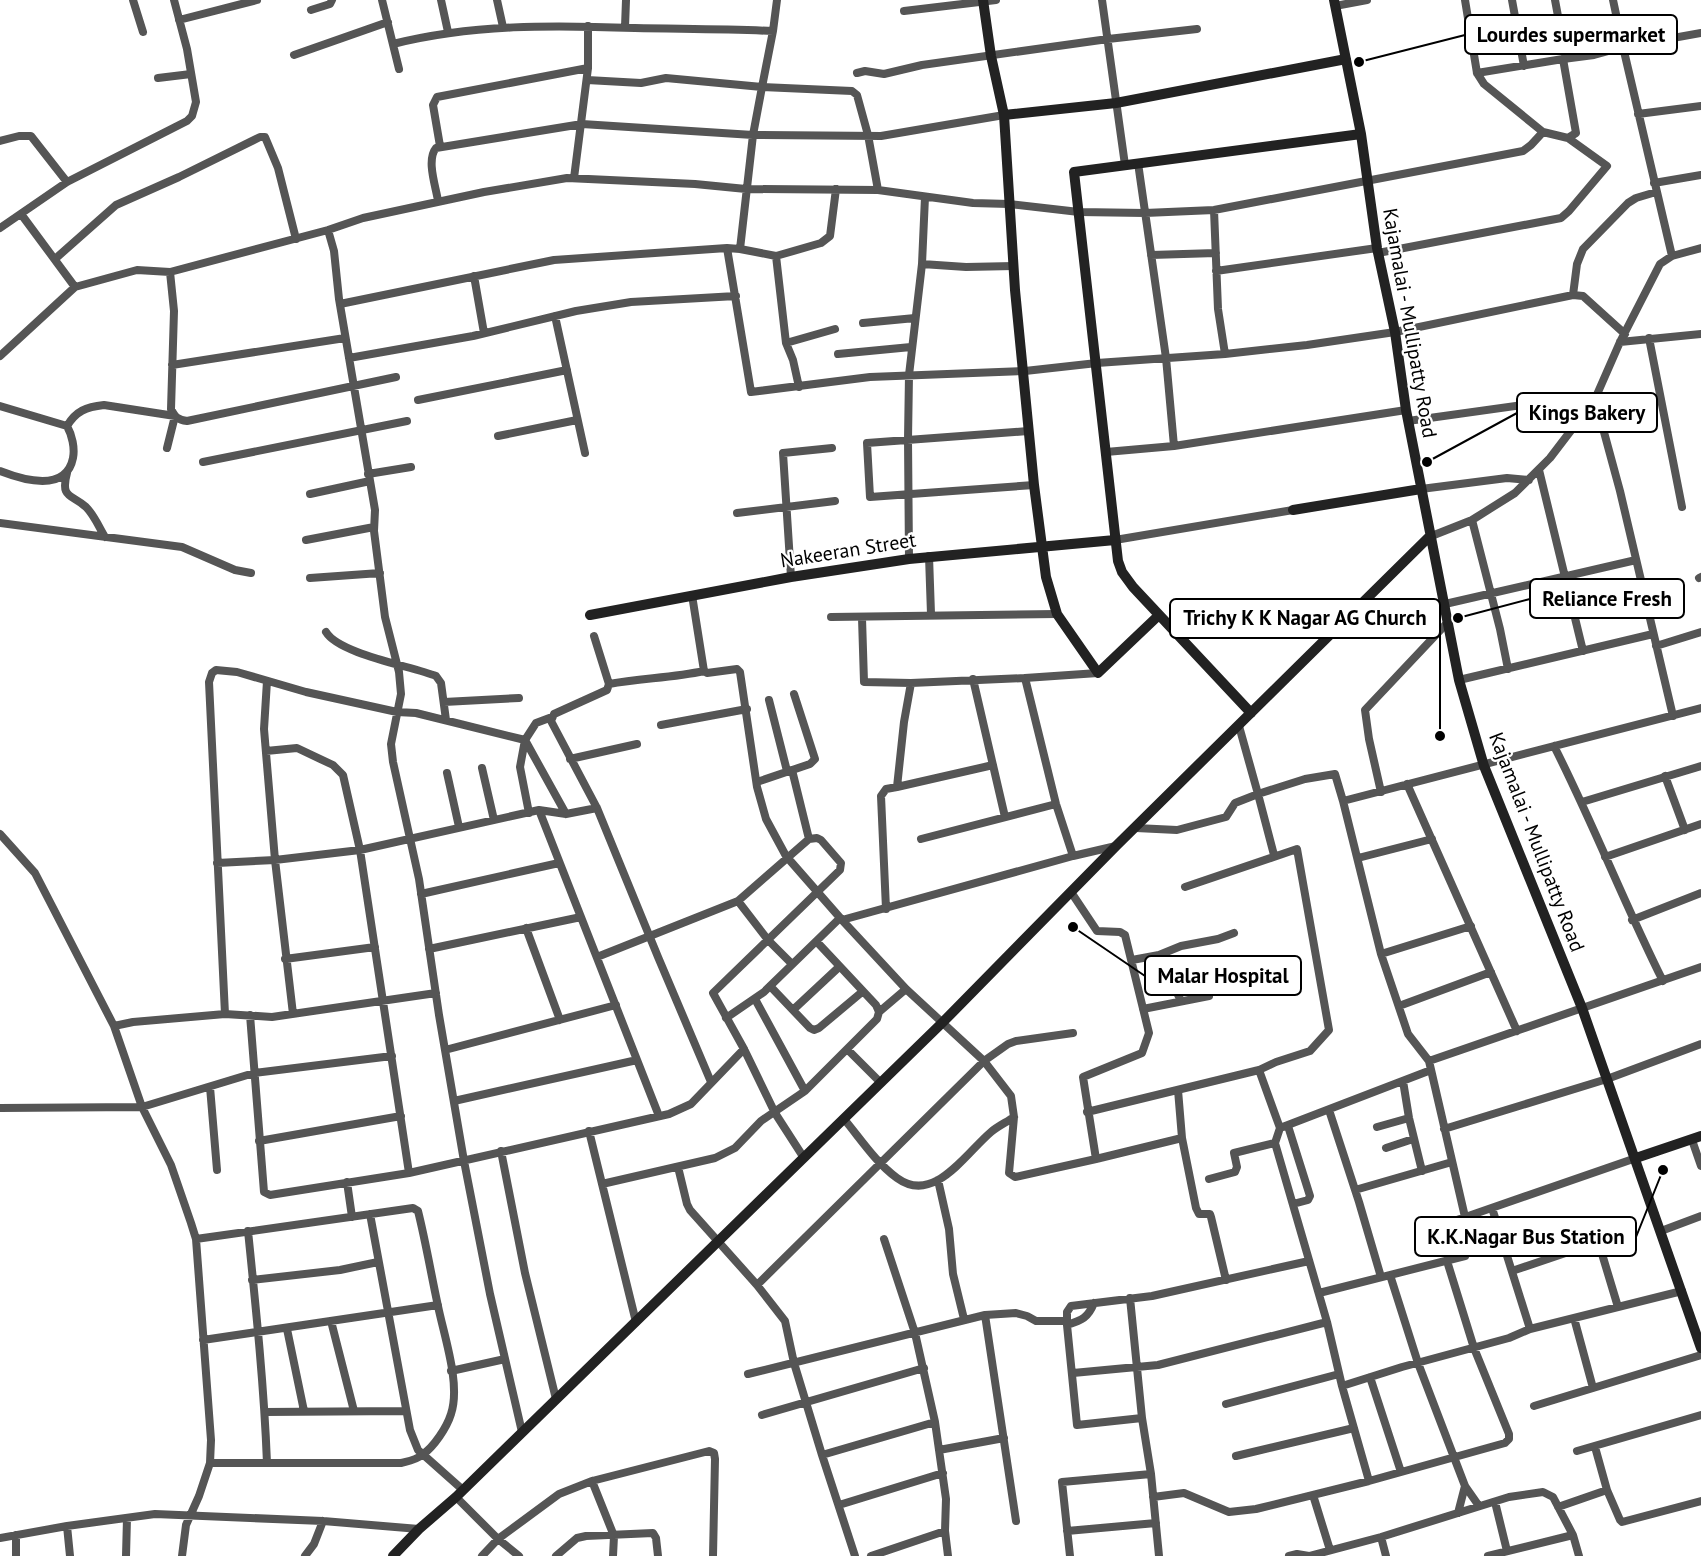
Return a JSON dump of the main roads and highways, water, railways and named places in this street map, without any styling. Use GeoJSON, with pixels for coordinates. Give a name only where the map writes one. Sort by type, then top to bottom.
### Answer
{"type":"FeatureCollection","features":[{"type":"Feature","properties":{"kind":"place","name":"Lourdes supermarket"},"geometry":{"type":"Point","coordinates":[1359,62]}},
{"type":"Feature","properties":{"kind":"place","name":"Kings Bakery"},"geometry":{"type":"Point","coordinates":[1427,462]}},
{"type":"Feature","properties":{"kind":"place","name":"Reliance Fresh"},"geometry":{"type":"Point","coordinates":[1458,618]}},
{"type":"Feature","properties":{"kind":"place","name":"Trichy K K Nagar AG Church"},"geometry":{"type":"Point","coordinates":[1440,736]}},
{"type":"Feature","properties":{"kind":"place","name":"Malar Hospital"},"geometry":{"type":"Point","coordinates":[1073,927]}},
{"type":"Feature","properties":{"kind":"place","name":"K.K.Nagar Bus Station"},"geometry":{"type":"Point","coordinates":[1663,1170]}}]}
